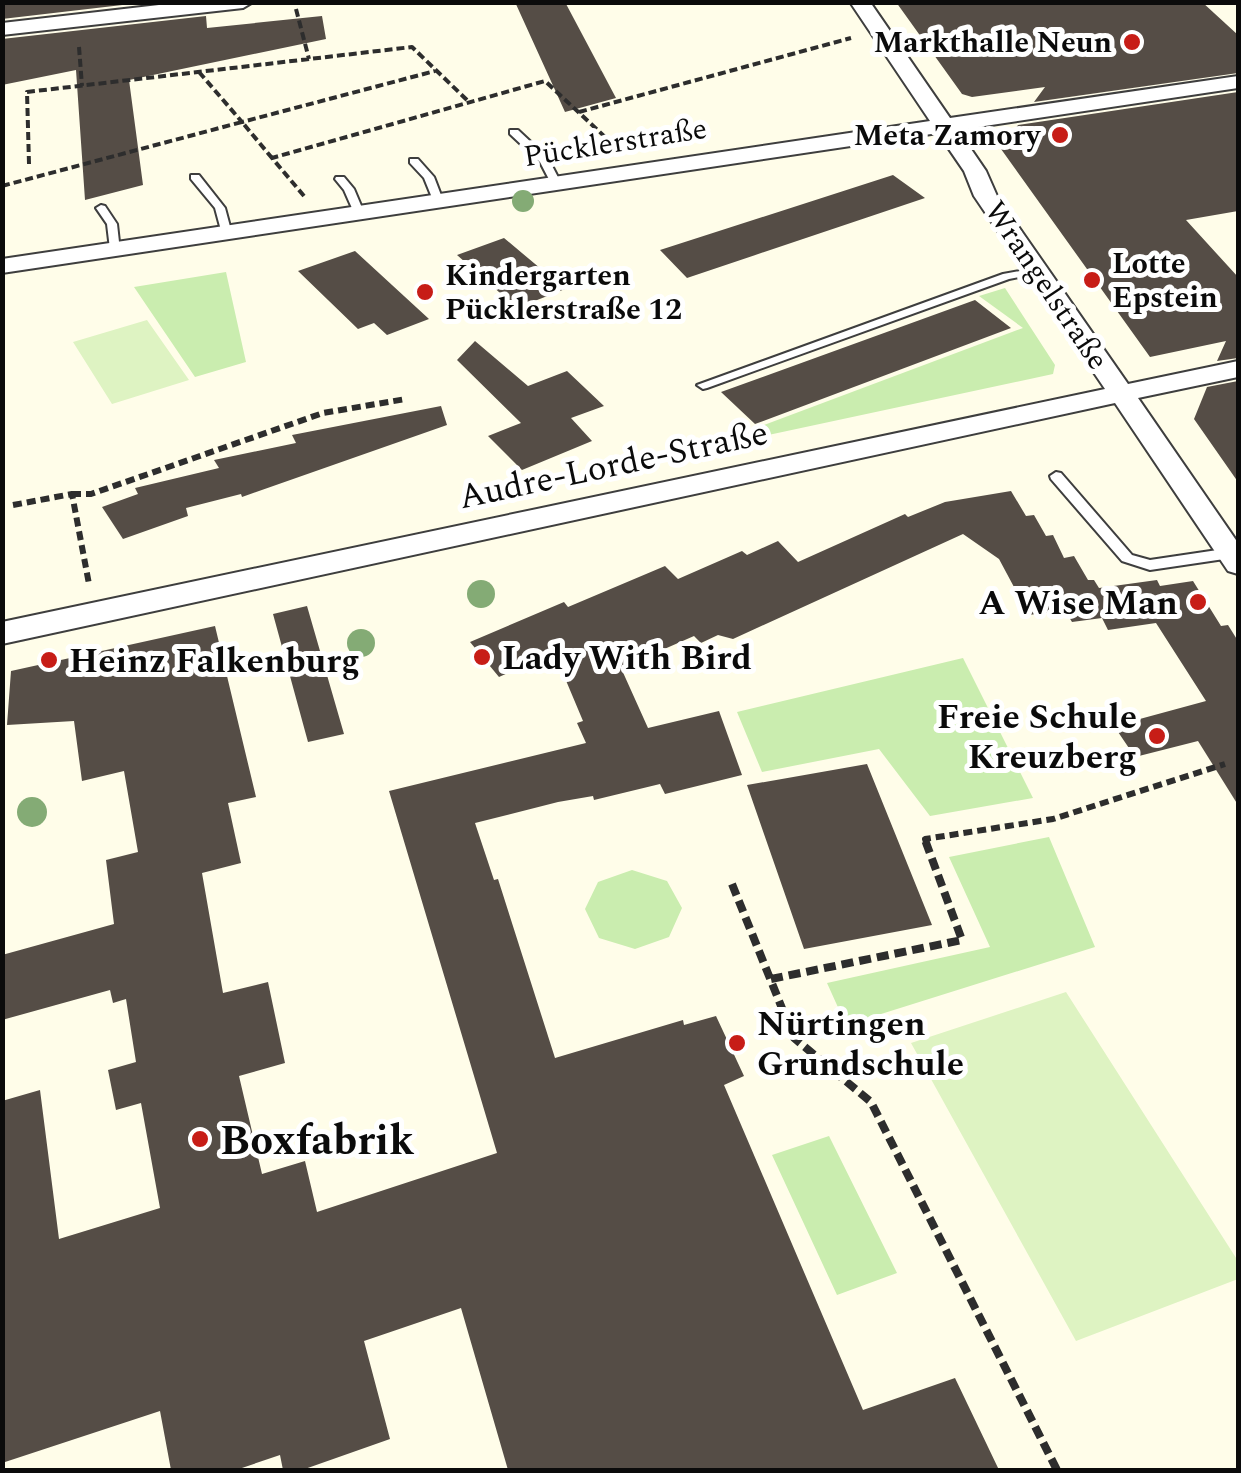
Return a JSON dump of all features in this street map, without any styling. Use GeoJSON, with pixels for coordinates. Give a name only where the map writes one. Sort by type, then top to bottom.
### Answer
{"type":"FeatureCollection","features":[{"type":"Feature","properties":{"kind":"street"},"geometry":{"type":"LineString","coordinates":[[2,29],[243,2]]}},
{"type":"Feature","properties":{"kind":"street","name":"Wrangelstraße"},"geometry":{"type":"LineString","coordinates":[[860,2],[1037,271],[1235,559]]}},
{"type":"Feature","properties":{"kind":"street","name":"Pücklerstraße"},"geometry":{"type":"LineString","coordinates":[[2,266],[1238,82]]}},
{"type":"Feature","properties":{"kind":"street","name":"Audre-Lorde-Straße"},"geometry":{"type":"LineString","coordinates":[[2,633],[1238,369]]}},
{"type":"Feature","properties":{"kind":"lane"},"geometry":{"type":"LineString","coordinates":[[514,132],[544,160],[557,185]]}},
{"type":"Feature","properties":{"kind":"lane"},"geometry":{"type":"LineString","coordinates":[[414,161],[430,177],[439,203]]}},
{"type":"Feature","properties":{"kind":"lane"},"geometry":{"type":"LineString","coordinates":[[195,177],[220,208],[227,234]]}},
{"type":"Feature","properties":{"kind":"lane"},"geometry":{"type":"LineString","coordinates":[[340,179],[349,189],[360,215]]}},
{"type":"Feature","properties":{"kind":"lane"},"geometry":{"type":"LineString","coordinates":[[101,208],[112,224],[116,249]]}},
{"type":"Feature","properties":{"kind":"lane"},"geometry":{"type":"LineString","coordinates":[[703,385],[1007,276],[1037,271]]}},
{"type":"Feature","properties":{"kind":"lane"},"geometry":{"type":"LineString","coordinates":[[1056,476],[1127,558],[1150,565],[1235,559]]}},
{"type":"Feature","properties":{"kind":"path"},"geometry":{"type":"LineString","coordinates":[[296,9],[309,59]]}},
{"type":"Feature","properties":{"kind":"path"},"geometry":{"type":"LineString","coordinates":[[78,33],[82,86]]}},
{"type":"Feature","properties":{"kind":"path"},"geometry":{"type":"LineString","coordinates":[[578,112],[851,38]]}},
{"type":"Feature","properties":{"kind":"path"},"geometry":{"type":"LineString","coordinates":[[29,164],[27,92],[412,47],[470,102]]}},
{"type":"Feature","properties":{"kind":"path"},"geometry":{"type":"LineString","coordinates":[[2,186],[436,71]]}},
{"type":"Feature","properties":{"kind":"path"},"geometry":{"type":"LineString","coordinates":[[199,72],[308,201]]}},
{"type":"Feature","properties":{"kind":"path"},"geometry":{"type":"LineString","coordinates":[[272,158],[545,81],[622,154]]}},
{"type":"Feature","properties":{"kind":"path"},"geometry":{"type":"LineString","coordinates":[[13,505],[91,494],[323,413],[406,399]]}},
{"type":"Feature","properties":{"kind":"path"},"geometry":{"type":"LineString","coordinates":[[72,494],[88,584]]}},
{"type":"Feature","properties":{"kind":"path"},"geometry":{"type":"LineString","coordinates":[[770,979],[962,940],[925,840],[1053,819],[1225,764]]}},
{"type":"Feature","properties":{"kind":"path"},"geometry":{"type":"LineString","coordinates":[[732,884],[794,1038],[870,1102],[1057,1470]]}},
{"type":"Feature","properties":{"kind":"green space"},"geometry":{"type":"Polygon","coordinates":[[[226,272],[246,362],[195,377],[134,287],[226,272]]]}},
{"type":"Feature","properties":{"kind":"green space"},"geometry":{"type":"Polygon","coordinates":[[[1005,288],[1055,365],[1053,374],[773,434],[751,438],[745,432],[1023,328],[979,296],[1005,288]]]}},
{"type":"Feature","properties":{"kind":"green space"},"geometry":{"type":"Polygon","coordinates":[[[147,320],[189,380],[112,404],[73,342],[147,320]]]}},
{"type":"Feature","properties":{"kind":"green space"},"geometry":{"type":"Polygon","coordinates":[[[963,658],[1033,798],[930,816],[879,749],[762,772],[737,712],[963,658]]]}},
{"type":"Feature","properties":{"kind":"green space"},"geometry":{"type":"Polygon","coordinates":[[[1049,837],[1095,947],[846,1025],[827,983],[990,947],[949,857],[1049,837]]]}},
{"type":"Feature","properties":{"kind":"green space"},"geometry":{"type":"Polygon","coordinates":[[[632,870],[667,881],[682,908],[669,937],[635,949],[599,938],[585,909],[598,882],[632,870]]]}},
{"type":"Feature","properties":{"kind":"green space"},"geometry":{"type":"Polygon","coordinates":[[[1066,992],[1238,1261],[1238,1279],[1076,1341],[911,1043],[1066,992]]]}},
{"type":"Feature","properties":{"kind":"green space"},"geometry":{"type":"Polygon","coordinates":[[[829,1136],[897,1273],[837,1295],[772,1155],[829,1136]]]}},
{"type":"Feature","properties":{"kind":"building"},"geometry":{"type":"Polygon","coordinates":[[[2,2],[148,2],[2,19],[2,2]]]}},
{"type":"Feature","properties":{"kind":"building"},"geometry":{"type":"Polygon","coordinates":[[[515,2],[565,2],[616,98],[565,112],[515,2]]]}},
{"type":"Feature","properties":{"kind":"building"},"geometry":{"type":"Polygon","coordinates":[[[896,2],[1202,2],[1238,35],[1238,73],[1034,102],[1045,87],[972,97],[962,94],[896,2]]]}},
{"type":"Feature","properties":{"kind":"building"},"geometry":{"type":"Polygon","coordinates":[[[206,16],[207,28],[322,16],[326,39],[129,80],[143,185],[85,200],[76,70],[2,85],[2,39],[206,16]]]}},
{"type":"Feature","properties":{"kind":"building"},"geometry":{"type":"Polygon","coordinates":[[[1238,92],[1238,211],[1186,220],[1238,277],[1238,358],[1217,361],[1226,341],[1150,357],[1001,149],[1018,125],[1238,92]]]}},
{"type":"Feature","properties":{"kind":"building"},"geometry":{"type":"Polygon","coordinates":[[[893,175],[925,198],[687,278],[660,250],[893,175]]]}},
{"type":"Feature","properties":{"kind":"building"},"geometry":{"type":"Polygon","coordinates":[[[504,238],[565,289],[517,308],[457,255],[504,238]]]}},
{"type":"Feature","properties":{"kind":"building"},"geometry":{"type":"Polygon","coordinates":[[[355,251],[429,319],[387,335],[374,323],[358,329],[298,271],[355,251]]]}},
{"type":"Feature","properties":{"kind":"building"},"geometry":{"type":"Polygon","coordinates":[[[975,300],[1011,328],[755,424],[721,392],[975,300]]]}},
{"type":"Feature","properties":{"kind":"building"},"geometry":{"type":"Polygon","coordinates":[[[475,341],[528,386],[567,371],[604,406],[571,418],[592,441],[522,470],[488,436],[521,423],[457,360],[475,341]]]}},
{"type":"Feature","properties":{"kind":"building"},"geometry":{"type":"Polygon","coordinates":[[[1238,381],[1238,482],[1194,419],[1207,387],[1238,381]]]}},
{"type":"Feature","properties":{"kind":"building"},"geometry":{"type":"Polygon","coordinates":[[[441,406],[447,425],[242,497],[241,494],[186,508],[188,516],[123,539],[102,507],[138,494],[135,488],[219,468],[214,460],[296,443],[292,435],[441,406]]]}},
{"type":"Feature","properties":{"kind":"building"},"geometry":{"type":"Polygon","coordinates":[[[1011,491],[1026,516],[1034,515],[1046,536],[1053,535],[1064,558],[1074,556],[1088,580],[1094,580],[1099,588],[1157,580],[1160,586],[1193,581],[1221,626],[1228,625],[1238,641],[1238,805],[1198,741],[1135,757],[1114,726],[1206,701],[1156,623],[1108,630],[1102,618],[1072,622],[1069,617],[1054,619],[1051,612],[1029,615],[999,559],[963,534],[733,639],[718,635],[701,643],[694,636],[621,668],[648,728],[719,711],[742,775],[665,794],[660,784],[594,800],[593,796],[558,802],[475,823],[494,880],[498,879],[555,1058],[683,1020],[684,1025],[716,1016],[744,1076],[724,1085],[863,1410],[955,1378],[999,1470],[508,1470],[461,1308],[364,1341],[390,1439],[302,1470],[283,1470],[280,1455],[236,1470],[171,1470],[160,1411],[2,1463],[2,1101],[40,1090],[59,1239],[160,1208],[141,1103],[116,1110],[108,1070],[136,1062],[126,999],[113,1003],[110,990],[2,1020],[2,955],[114,924],[106,860],[138,852],[124,771],[82,781],[74,721],[7,725],[11,671],[215,626],[256,797],[228,803],[241,863],[202,873],[223,993],[268,982],[285,1063],[239,1076],[262,1174],[305,1161],[317,1212],[497,1153],[389,791],[586,743],[577,723],[583,721],[554,652],[499,677],[470,642],[564,602],[568,607],[665,566],[678,579],[742,551],[747,555],[778,541],[798,562],[905,514],[908,517],[945,502],[1011,491]]]}},
{"type":"Feature","properties":{"kind":"building"},"geometry":{"type":"Polygon","coordinates":[[[307,606],[344,734],[308,742],[273,614],[307,606]]]}},
{"type":"Feature","properties":{"kind":"building"},"geometry":{"type":"Polygon","coordinates":[[[867,764],[932,925],[804,949],[747,785],[867,764]]]}},
{"type":"Feature","properties":{"kind":"place","name":"Markthalle Neun"},"geometry":{"type":"Point","coordinates":[1132,42]}},
{"type":"Feature","properties":{"kind":"place","name":"Meta Zamory"},"geometry":{"type":"Point","coordinates":[1060,135]}},
{"type":"Feature","properties":{"kind":"place","name":"Lotte Epstein"},"geometry":{"type":"Point","coordinates":[1092,280]}},
{"type":"Feature","properties":{"kind":"place","name":"Kindergarten Pücklerstraße 12"},"geometry":{"type":"Point","coordinates":[425,292]}},
{"type":"Feature","properties":{"kind":"place","name":"A Wise Man"},"geometry":{"type":"Point","coordinates":[1198,602]}},
{"type":"Feature","properties":{"kind":"place","name":"Lady With Bird"},"geometry":{"type":"Point","coordinates":[482,657]}},
{"type":"Feature","properties":{"kind":"place","name":"Heinz Falkenburg"},"geometry":{"type":"Point","coordinates":[49,660]}},
{"type":"Feature","properties":{"kind":"place","name":"Freie Schule Kreuzberg"},"geometry":{"type":"Point","coordinates":[1157,736]}},
{"type":"Feature","properties":{"kind":"place","name":"Nürtingen Grundschule"},"geometry":{"type":"Point","coordinates":[737,1043]}},
{"type":"Feature","properties":{"kind":"place","name":"Boxfabrik"},"geometry":{"type":"Point","coordinates":[200,1139]}}]}
